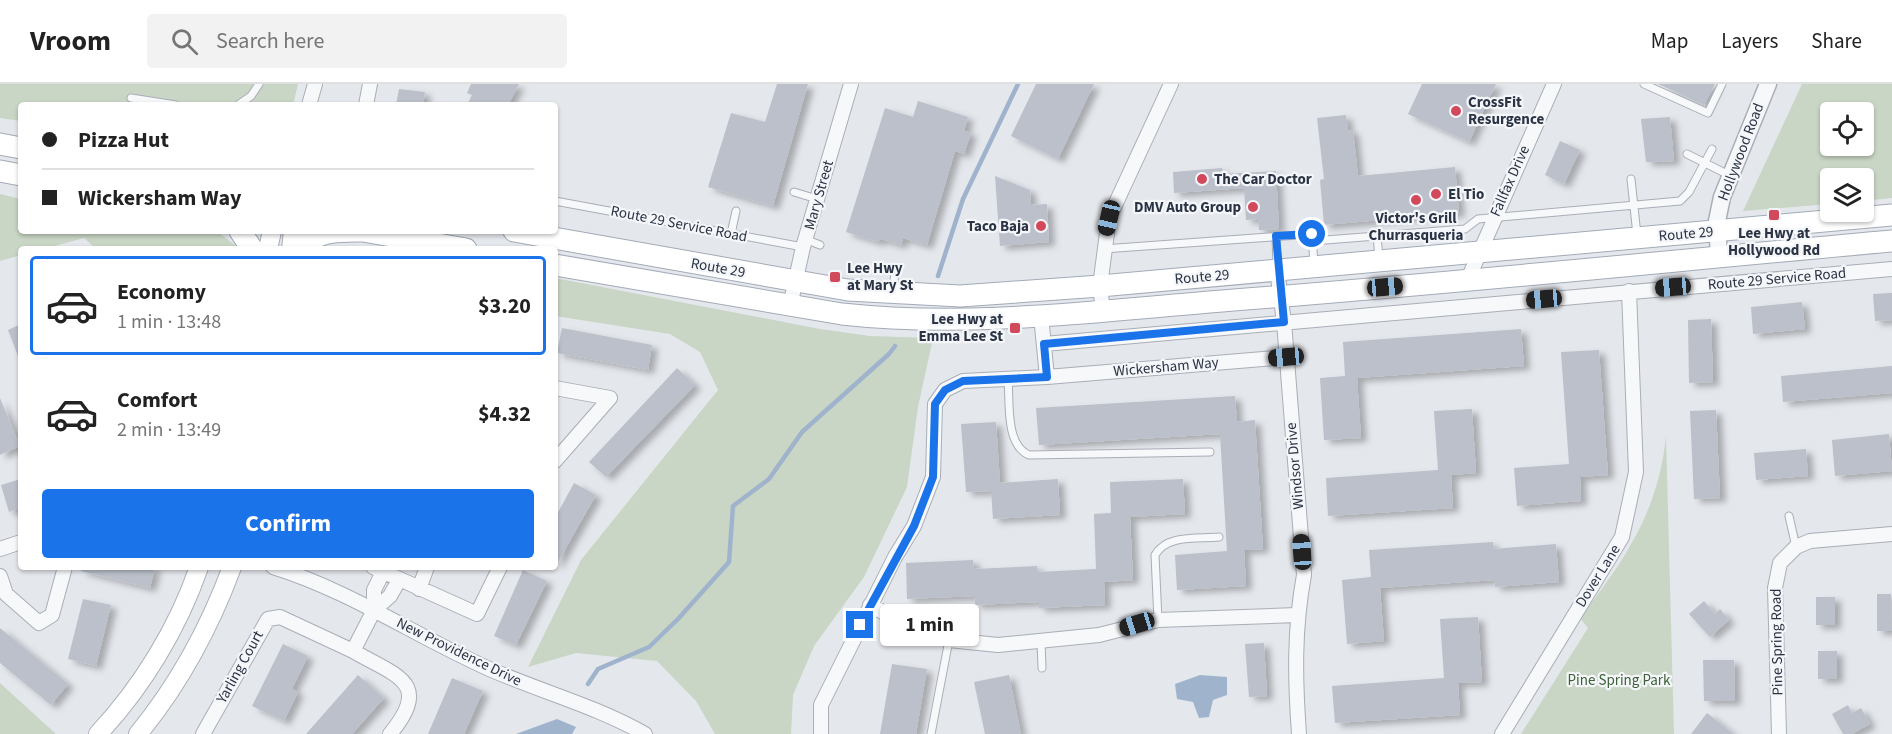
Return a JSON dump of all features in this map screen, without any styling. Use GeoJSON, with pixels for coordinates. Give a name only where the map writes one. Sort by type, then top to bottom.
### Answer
{"type":"FeatureCollection","features":[{"type":"Feature","properties":{"kind":"main road"},"geometry":{"type":"LineString","coordinates":[[0,144],[18,147]]}},
{"type":"Feature","properties":{"kind":"main road"},"geometry":{"type":"LineString","coordinates":[[0,171],[18,174]]}},
{"type":"Feature","properties":{"kind":"main road","name":"Route 29"},"geometry":{"type":"LineString","coordinates":[[531,234],[795,281],[894,284],[960,296],[1100,286],[1892,215]]}},
{"type":"Feature","properties":{"kind":"main road"},"geometry":{"type":"LineString","coordinates":[[305,246],[325,234]]}},
{"type":"Feature","properties":{"kind":"main road"},"geometry":{"type":"LineString","coordinates":[[381,234],[448,246]]}},
{"type":"Feature","properties":{"kind":"main road","name":"Route 29"},"geometry":{"type":"LineString","coordinates":[[558,266],[790,306],[918,320],[1041,316],[1281,297],[1892,242]]}},
{"type":"Feature","properties":{"kind":"main road"},"geometry":{"type":"LineString","coordinates":[[98,734],[149,668],[182,609],[198,570]]}},
{"type":"Feature","properties":{"kind":"main road"},"geometry":{"type":"LineString","coordinates":[[138,734],[177,683],[196,650],[231,570]]}},
{"type":"Feature","properties":{"kind":"street"},"geometry":{"type":"LineString","coordinates":[[310,102],[315,84]]}},
{"type":"Feature","properties":{"kind":"street"},"geometry":{"type":"LineString","coordinates":[[367,102],[370,84]]}},
{"type":"Feature","properties":{"kind":"street"},"geometry":{"type":"LineString","coordinates":[[1103,311],[1100,286],[1103,249],[1109,218],[1171,84]]}},
{"type":"Feature","properties":{"kind":"street","name":"Fallfax Drive"},"geometry":{"type":"LineString","coordinates":[[1468,279],[1554,84]]}},
{"type":"Feature","properties":{"kind":"street","name":"Hollywood Road"},"geometry":{"type":"LineString","coordinates":[[1719,257],[1718,231],[1722,197],[1768,84]]}},
{"type":"Feature","properties":{"kind":"street","name":"Mary Street"},"geometry":{"type":"LineString","coordinates":[[790,306],[804,243],[855,85]]}},
{"type":"Feature","properties":{"kind":"street"},"geometry":{"type":"LineString","coordinates":[[1718,284],[1719,257]]}},
{"type":"Feature","properties":{"kind":"street","name":"Route 29 Service Road"},"geometry":{"type":"LineString","coordinates":[[1044,344],[1629,291],[1718,284],[1836,280],[1892,269]]}},
{"type":"Feature","properties":{"kind":"street","name":"Windsor Drive"},"geometry":{"type":"LineString","coordinates":[[1277,270],[1284,322],[1304,575],[1297,615],[1294,665],[1299,734]]}},
{"type":"Feature","properties":{"kind":"street","name":"Dover Lane"},"geometry":{"type":"LineString","coordinates":[[1502,734],[1622,537],[1636,472],[1629,291]]}},
{"type":"Feature","properties":{"kind":"street"},"geometry":{"type":"LineString","coordinates":[[1041,316],[1047,377]]}},
{"type":"Feature","properties":{"kind":"street","name":"Wickersham Way"},"geometry":{"type":"LineString","coordinates":[[821,734],[821,705],[870,606],[914,526],[933,477],[935,404],[945,390],[963,381],[1047,377],[1286,357]]}},
{"type":"Feature","properties":{"kind":"street"},"geometry":{"type":"LineString","coordinates":[[558,389],[610,398],[558,458]]}},
{"type":"Feature","properties":{"kind":"street"},"geometry":{"type":"LineString","coordinates":[[1796,547],[1810,541],[1892,534]]}},
{"type":"Feature","properties":{"kind":"street"},"geometry":{"type":"LineString","coordinates":[[0,549],[18,543]]}},
{"type":"Feature","properties":{"kind":"street","name":"Pine Spring Road"},"geometry":{"type":"LineString","coordinates":[[1779,734],[1776,575],[1780,563],[1796,547]]}},
{"type":"Feature","properties":{"kind":"street"},"geometry":{"type":"LineString","coordinates":[[0,576],[6,594],[39,623],[52,615],[64,570]]}},
{"type":"Feature","properties":{"kind":"street","name":"New Providence Drive"},"geometry":{"type":"LineString","coordinates":[[282,570],[323,584],[487,668],[585,705],[645,734]]}},
{"type":"Feature","properties":{"kind":"street"},"geometry":{"type":"LineString","coordinates":[[374,610],[374,590],[378,570]]}},
{"type":"Feature","properties":{"kind":"street"},"geometry":{"type":"LineString","coordinates":[[380,570],[477,614],[499,570]]}},
{"type":"Feature","properties":{"kind":"street"},"geometry":{"type":"LineString","coordinates":[[419,589],[426,570]]}},
{"type":"Feature","properties":{"kind":"street"},"geometry":{"type":"LineString","coordinates":[[353,651],[374,610],[390,596],[399,580]]}},
{"type":"Feature","properties":{"kind":"street"},"geometry":{"type":"LineString","coordinates":[[870,606],[912,628],[949,640],[998,645],[1099,635],[1158,620],[1297,615]]}},
{"type":"Feature","properties":{"kind":"street","name":"Yarling Court"},"geometry":{"type":"LineString","coordinates":[[203,734],[268,619],[280,617],[353,651],[406,682],[410,694],[409,706],[390,734]]}},
{"type":"Feature","properties":{"kind":"lane"},"geometry":{"type":"LineString","coordinates":[[242,102],[251,96],[259,84]]}},
{"type":"Feature","properties":{"kind":"lane"},"geometry":{"type":"LineString","coordinates":[[1644,84],[1708,113],[1722,84]]}},
{"type":"Feature","properties":{"kind":"lane"},"geometry":{"type":"LineString","coordinates":[[131,98],[157,102]]}},
{"type":"Feature","properties":{"kind":"lane"},"geometry":{"type":"LineString","coordinates":[[1313,241],[1465,229],[1478,219],[1634,207],[1680,201],[1689,192],[1712,148]]}},
{"type":"Feature","properties":{"kind":"lane"},"geometry":{"type":"LineString","coordinates":[[1687,154],[1730,175]]}},
{"type":"Feature","properties":{"kind":"lane"},"geometry":{"type":"LineString","coordinates":[[1631,179],[1637,238]]}},
{"type":"Feature","properties":{"kind":"lane"},"geometry":{"type":"LineString","coordinates":[[794,192],[817,199]]}},
{"type":"Feature","properties":{"kind":"lane","name":"Route 29 Service Road"},"geometry":{"type":"LineString","coordinates":[[558,202],[731,234],[820,244]]}},
{"type":"Feature","properties":{"kind":"lane"},"geometry":{"type":"LineString","coordinates":[[731,234],[736,211]]}},
{"type":"Feature","properties":{"kind":"lane"},"geometry":{"type":"LineString","coordinates":[[1103,249],[1312,234],[1314,267]]}},
{"type":"Feature","properties":{"kind":"lane"},"geometry":{"type":"LineString","coordinates":[[1276,236],[1277,270]]}},
{"type":"Feature","properties":{"kind":"lane"},"geometry":{"type":"LineString","coordinates":[[1377,236],[1379,261]]}},
{"type":"Feature","properties":{"kind":"lane"},"geometry":{"type":"LineString","coordinates":[[1008,379],[1014,442],[1021,452],[1029,455],[1210,452]]}},
{"type":"Feature","properties":{"kind":"lane"},"geometry":{"type":"LineString","coordinates":[[1789,516],[1796,547]]}},
{"type":"Feature","properties":{"kind":"lane"},"geometry":{"type":"LineString","coordinates":[[1158,620],[1155,555],[1161,546],[1170,541],[1219,537]]}},
{"type":"Feature","properties":{"kind":"lane"},"geometry":{"type":"LineString","coordinates":[[931,734],[949,640]]}},
{"type":"Feature","properties":{"kind":"lane"},"geometry":{"type":"LineString","coordinates":[[1041,641],[1042,668]]}},
{"type":"Feature","properties":{"kind":"green space"},"geometry":{"type":"Polygon","coordinates":[[[0,84],[298,84],[294,102],[18,102],[18,121],[0,118],[0,84]]]}},
{"type":"Feature","properties":{"kind":"green space"},"geometry":{"type":"Polygon","coordinates":[[[1802,84],[1892,84],[1892,198],[1874,200],[1874,168],[1820,168],[1820,205],[1743,211],[1802,84]]]}},
{"type":"Feature","properties":{"kind":"green space"},"geometry":{"type":"Polygon","coordinates":[[[0,194],[18,198],[18,234],[221,234],[236,246],[93,246],[84,238],[55,246],[18,246],[18,256],[0,261],[0,194]]]}},
{"type":"Feature","properties":{"kind":"green space"},"geometry":{"type":"Polygon","coordinates":[[[558,279],[820,329],[870,336],[933,338],[918,407],[907,487],[864,577],[814,646],[793,695],[791,734],[715,734],[696,701],[657,661],[576,653],[528,667],[581,560],[718,390],[700,352],[670,334],[558,316],[558,279]]]}},
{"type":"Feature","properties":{"kind":"green space","name":"Pine Spring Park"},"geometry":{"type":"Polygon","coordinates":[[[1666,436],[1674,734],[1521,734],[1588,628],[1580,618],[1611,576],[1637,534],[1656,489],[1666,436]]]}},
{"type":"Feature","properties":{"kind":"green space"},"geometry":{"type":"Polygon","coordinates":[[[0,683],[56,734],[0,734],[0,683]]]}},
{"type":"Feature","properties":{"kind":"water"},"geometry":{"type":"Polygon","coordinates":[[[1200,675],[1227,677],[1227,695],[1213,700],[1209,717],[1199,718],[1193,702],[1177,699],[1175,684],[1200,675]]]}},
{"type":"Feature","properties":{"kind":"water"},"geometry":{"type":"Polygon","coordinates":[[[557,719],[576,727],[572,734],[516,734],[557,719]]]}},
{"type":"Feature","properties":{"kind":"building"},"geometry":{"type":"Polygon","coordinates":[[[471,84],[519,84],[510,102],[468,102],[472,95],[467,93],[471,84]]]}},
{"type":"Feature","properties":{"kind":"building"},"geometry":{"type":"Polygon","coordinates":[[[777,84],[808,84],[773,206],[708,187],[731,113],[765,122],[777,84]]]}},
{"type":"Feature","properties":{"kind":"building"},"geometry":{"type":"Polygon","coordinates":[[[1036,84],[1094,84],[1058,159],[1011,136],[1036,84]]]}},
{"type":"Feature","properties":{"kind":"building"},"geometry":{"type":"Polygon","coordinates":[[[1422,84],[1496,84],[1469,142],[1408,114],[1422,84]]]}},
{"type":"Feature","properties":{"kind":"building"},"geometry":{"type":"Polygon","coordinates":[[[1658,84],[1715,84],[1704,105],[1658,84]]]}},
{"type":"Feature","properties":{"kind":"building"},"geometry":{"type":"Polygon","coordinates":[[[399,89],[425,92],[423,102],[397,102],[399,89]]]}},
{"type":"Feature","properties":{"kind":"building"},"geometry":{"type":"Polygon","coordinates":[[[918,101],[968,117],[964,131],[971,133],[964,154],[955,151],[927,245],[903,238],[901,245],[881,239],[878,242],[846,232],[885,108],[913,117],[918,101]]]}},
{"type":"Feature","properties":{"kind":"building"},"geometry":{"type":"Polygon","coordinates":[[[1346,115],[1348,131],[1353,130],[1358,176],[1455,167],[1459,213],[1324,225],[1320,180],[1324,179],[1317,118],[1346,115]]]}},
{"type":"Feature","properties":{"kind":"building"},"geometry":{"type":"Polygon","coordinates":[[[1670,117],[1674,161],[1646,162],[1641,119],[1670,117]]]}},
{"type":"Feature","properties":{"kind":"building"},"geometry":{"type":"Polygon","coordinates":[[[1560,141],[1580,150],[1564,184],[1545,175],[1560,141]]]}},
{"type":"Feature","properties":{"kind":"building"},"geometry":{"type":"Polygon","coordinates":[[[1222,168],[1223,174],[1276,171],[1279,229],[1259,230],[1258,219],[1246,220],[1244,188],[1174,193],[1173,172],[1222,168]]]}},
{"type":"Feature","properties":{"kind":"building"},"geometry":{"type":"Polygon","coordinates":[[[995,176],[1030,190],[1031,205],[1047,204],[1049,242],[1000,246],[995,176]]]}},
{"type":"Feature","properties":{"kind":"building"},"geometry":{"type":"Polygon","coordinates":[[[1892,293],[1892,320],[1875,321],[1873,294],[1892,293]]]}},
{"type":"Feature","properties":{"kind":"building"},"geometry":{"type":"Polygon","coordinates":[[[1802,302],[1805,329],[1753,334],[1751,307],[1802,302]]]}},
{"type":"Feature","properties":{"kind":"building"},"geometry":{"type":"Polygon","coordinates":[[[1711,319],[1713,382],[1689,383],[1688,320],[1711,319]]]}},
{"type":"Feature","properties":{"kind":"building"},"geometry":{"type":"Polygon","coordinates":[[[18,325],[18,356],[8,330],[18,325]]]}},
{"type":"Feature","properties":{"kind":"building"},"geometry":{"type":"Polygon","coordinates":[[[562,328],[652,345],[648,370],[558,353],[562,328]]]}},
{"type":"Feature","properties":{"kind":"building"},"geometry":{"type":"Polygon","coordinates":[[[1521,329],[1524,366],[1357,378],[1361,438],[1324,440],[1320,378],[1345,376],[1343,342],[1521,329]]]}},
{"type":"Feature","properties":{"kind":"building"},"geometry":{"type":"Polygon","coordinates":[[[1599,350],[1608,475],[1580,477],[1581,501],[1517,506],[1514,468],[1569,464],[1561,352],[1599,350]]]}},
{"type":"Feature","properties":{"kind":"building"},"geometry":{"type":"Polygon","coordinates":[[[1892,366],[1892,393],[1783,402],[1781,376],[1892,366]]]}},
{"type":"Feature","properties":{"kind":"building"},"geometry":{"type":"Polygon","coordinates":[[[677,368],[695,385],[606,477],[589,462],[677,368]]]}},
{"type":"Feature","properties":{"kind":"building"},"geometry":{"type":"Polygon","coordinates":[[[1235,396],[1237,422],[1255,420],[1263,549],[1244,550],[1246,586],[1177,590],[1175,555],[1227,551],[1220,434],[1039,445],[1036,408],[1235,396]]]}},
{"type":"Feature","properties":{"kind":"building"},"geometry":{"type":"Polygon","coordinates":[[[0,398],[18,441],[18,447],[0,455],[0,398]]]}},
{"type":"Feature","properties":{"kind":"building"},"geometry":{"type":"Polygon","coordinates":[[[1472,409],[1476,473],[1451,475],[1453,508],[1328,516],[1326,478],[1438,470],[1434,411],[1472,409]]]}},
{"type":"Feature","properties":{"kind":"building"},"geometry":{"type":"Polygon","coordinates":[[[1716,410],[1720,498],[1694,499],[1690,411],[1716,410]]]}},
{"type":"Feature","properties":{"kind":"building"},"geometry":{"type":"Polygon","coordinates":[[[996,422],[1000,483],[1058,479],[1060,515],[993,519],[991,491],[966,492],[961,424],[996,422]]]}},
{"type":"Feature","properties":{"kind":"building"},"geometry":{"type":"Polygon","coordinates":[[[1889,434],[1892,471],[1835,476],[1832,440],[1889,434]]]}},
{"type":"Feature","properties":{"kind":"building"},"geometry":{"type":"Polygon","coordinates":[[[1806,449],[1808,476],[1756,480],[1754,453],[1806,449]]]}},
{"type":"Feature","properties":{"kind":"building"},"geometry":{"type":"Polygon","coordinates":[[[1183,479],[1185,514],[1130,517],[1133,580],[1104,582],[1105,605],[1039,608],[1039,602],[975,605],[974,596],[907,599],[906,563],[973,560],[974,569],[1037,566],[1038,572],[1096,569],[1094,514],[1111,513],[1110,482],[1183,479]]]}},
{"type":"Feature","properties":{"kind":"building"},"geometry":{"type":"Polygon","coordinates":[[[18,480],[18,509],[9,512],[1,485],[18,480]]]}},
{"type":"Feature","properties":{"kind":"building"},"geometry":{"type":"Polygon","coordinates":[[[574,483],[596,495],[558,562],[558,512],[574,483]]]}},
{"type":"Feature","properties":{"kind":"building"},"geometry":{"type":"Polygon","coordinates":[[[1493,542],[1493,549],[1556,544],[1559,582],[1495,587],[1494,580],[1380,588],[1384,641],[1347,644],[1342,580],[1371,577],[1369,550],[1493,542]]]}},
{"type":"Feature","properties":{"kind":"building"},"geometry":{"type":"Polygon","coordinates":[[[81,570],[154,570],[150,588],[81,570]]]}},
{"type":"Feature","properties":{"kind":"building"},"geometry":{"type":"Polygon","coordinates":[[[523,570],[547,581],[516,645],[494,636],[523,570]]]}},
{"type":"Feature","properties":{"kind":"building"},"geometry":{"type":"Polygon","coordinates":[[[1877,594],[1891,594],[1892,631],[1877,631],[1877,594]]]}},
{"type":"Feature","properties":{"kind":"building"},"geometry":{"type":"Polygon","coordinates":[[[1816,597],[1835,597],[1835,625],[1816,625],[1816,597]]]}},
{"type":"Feature","properties":{"kind":"building"},"geometry":{"type":"Polygon","coordinates":[[[83,599],[111,605],[96,666],[68,659],[83,599]]]}},
{"type":"Feature","properties":{"kind":"building"},"geometry":{"type":"Polygon","coordinates":[[[1704,601],[1715,614],[1720,609],[1729,620],[1710,637],[1689,614],[1704,601]]]}},
{"type":"Feature","properties":{"kind":"building"},"geometry":{"type":"Polygon","coordinates":[[[1478,617],[1482,682],[1458,683],[1460,715],[1335,723],[1332,686],[1444,678],[1440,619],[1478,617]]]}},
{"type":"Feature","properties":{"kind":"building"},"geometry":{"type":"Polygon","coordinates":[[[0,628],[68,684],[51,705],[0,663],[0,628]]]}},
{"type":"Feature","properties":{"kind":"building"},"geometry":{"type":"Polygon","coordinates":[[[1264,643],[1267,696],[1249,697],[1245,644],[1264,643]]]}},
{"type":"Feature","properties":{"kind":"building"},"geometry":{"type":"Polygon","coordinates":[[[283,644],[308,656],[292,689],[298,692],[284,721],[252,706],[283,644]]]}},
{"type":"Feature","properties":{"kind":"building"},"geometry":{"type":"Polygon","coordinates":[[[1818,651],[1837,651],[1837,679],[1818,679],[1818,651]]]}},
{"type":"Feature","properties":{"kind":"building"},"geometry":{"type":"Polygon","coordinates":[[[1703,660],[1734,660],[1735,701],[1704,701],[1703,660]]]}},
{"type":"Feature","properties":{"kind":"building"},"geometry":{"type":"Polygon","coordinates":[[[892,664],[927,669],[916,734],[880,734],[892,664]]]}},
{"type":"Feature","properties":{"kind":"building"},"geometry":{"type":"Polygon","coordinates":[[[358,675],[384,698],[352,734],[306,734],[358,675]]]}},
{"type":"Feature","properties":{"kind":"building"},"geometry":{"type":"Polygon","coordinates":[[[1009,675],[1021,734],[985,734],[974,682],[1009,675]]]}},
{"type":"Feature","properties":{"kind":"building"},"geometry":{"type":"Polygon","coordinates":[[[452,678],[483,691],[464,734],[428,734],[452,678]]]}},
{"type":"Feature","properties":{"kind":"building"},"geometry":{"type":"Polygon","coordinates":[[[1848,705],[1852,713],[1861,708],[1870,724],[1852,734],[1843,734],[1832,714],[1848,705]]]}},
{"type":"Feature","properties":{"kind":"building"},"geometry":{"type":"Polygon","coordinates":[[[1707,713],[1734,734],[1691,734],[1707,713]]]}},
{"type":"Feature","properties":{"kind":"waterway"},"geometry":{"type":"LineString","coordinates":[[938,276],[963,199],[1018,84]]}},
{"type":"Feature","properties":{"kind":"waterway"},"geometry":{"type":"LineString","coordinates":[[588,684],[598,669],[649,647],[678,619],[729,562],[733,506],[769,479],[802,432],[895,346]]}},
{"type":"Feature","properties":{"kind":"place","name":"CrossFit Resurgence"},"geometry":{"type":"Point","coordinates":[1456,111]}},
{"type":"Feature","properties":{"kind":"place","name":"The Car Doctor"},"geometry":{"type":"Point","coordinates":[1202,179]}},
{"type":"Feature","properties":{"kind":"place","name":"El Tio"},"geometry":{"type":"Point","coordinates":[1436,194]}},
{"type":"Feature","properties":{"kind":"place","name":"Victor's Grill Churrasqueria"},"geometry":{"type":"Point","coordinates":[1416,200]}},
{"type":"Feature","properties":{"kind":"place","name":"DMV Auto Group"},"geometry":{"type":"Point","coordinates":[1253,207]}},
{"type":"Feature","properties":{"kind":"place","name":"Lee Hwy at Hollywood Rd"},"geometry":{"type":"Point","coordinates":[1774,215]}},
{"type":"Feature","properties":{"kind":"place","name":"Taco Baja"},"geometry":{"type":"Point","coordinates":[1041,226]}},
{"type":"Feature","properties":{"kind":"place","name":"Lee Hwy at Mary St"},"geometry":{"type":"Point","coordinates":[835,277]}},
{"type":"Feature","properties":{"kind":"place","name":"Lee Hwy at Emma Lee St"},"geometry":{"type":"Point","coordinates":[1015,328]}},
{"type":"Feature","properties":{"kind":"route"},"geometry":{"type":"LineString","coordinates":[[860,625],[914,526],[933,477],[935,404],[945,390],[963,381],[1047,377],[1044,344],[1284,322],[1277,270],[1276,236],[1312,234]]}}]}
